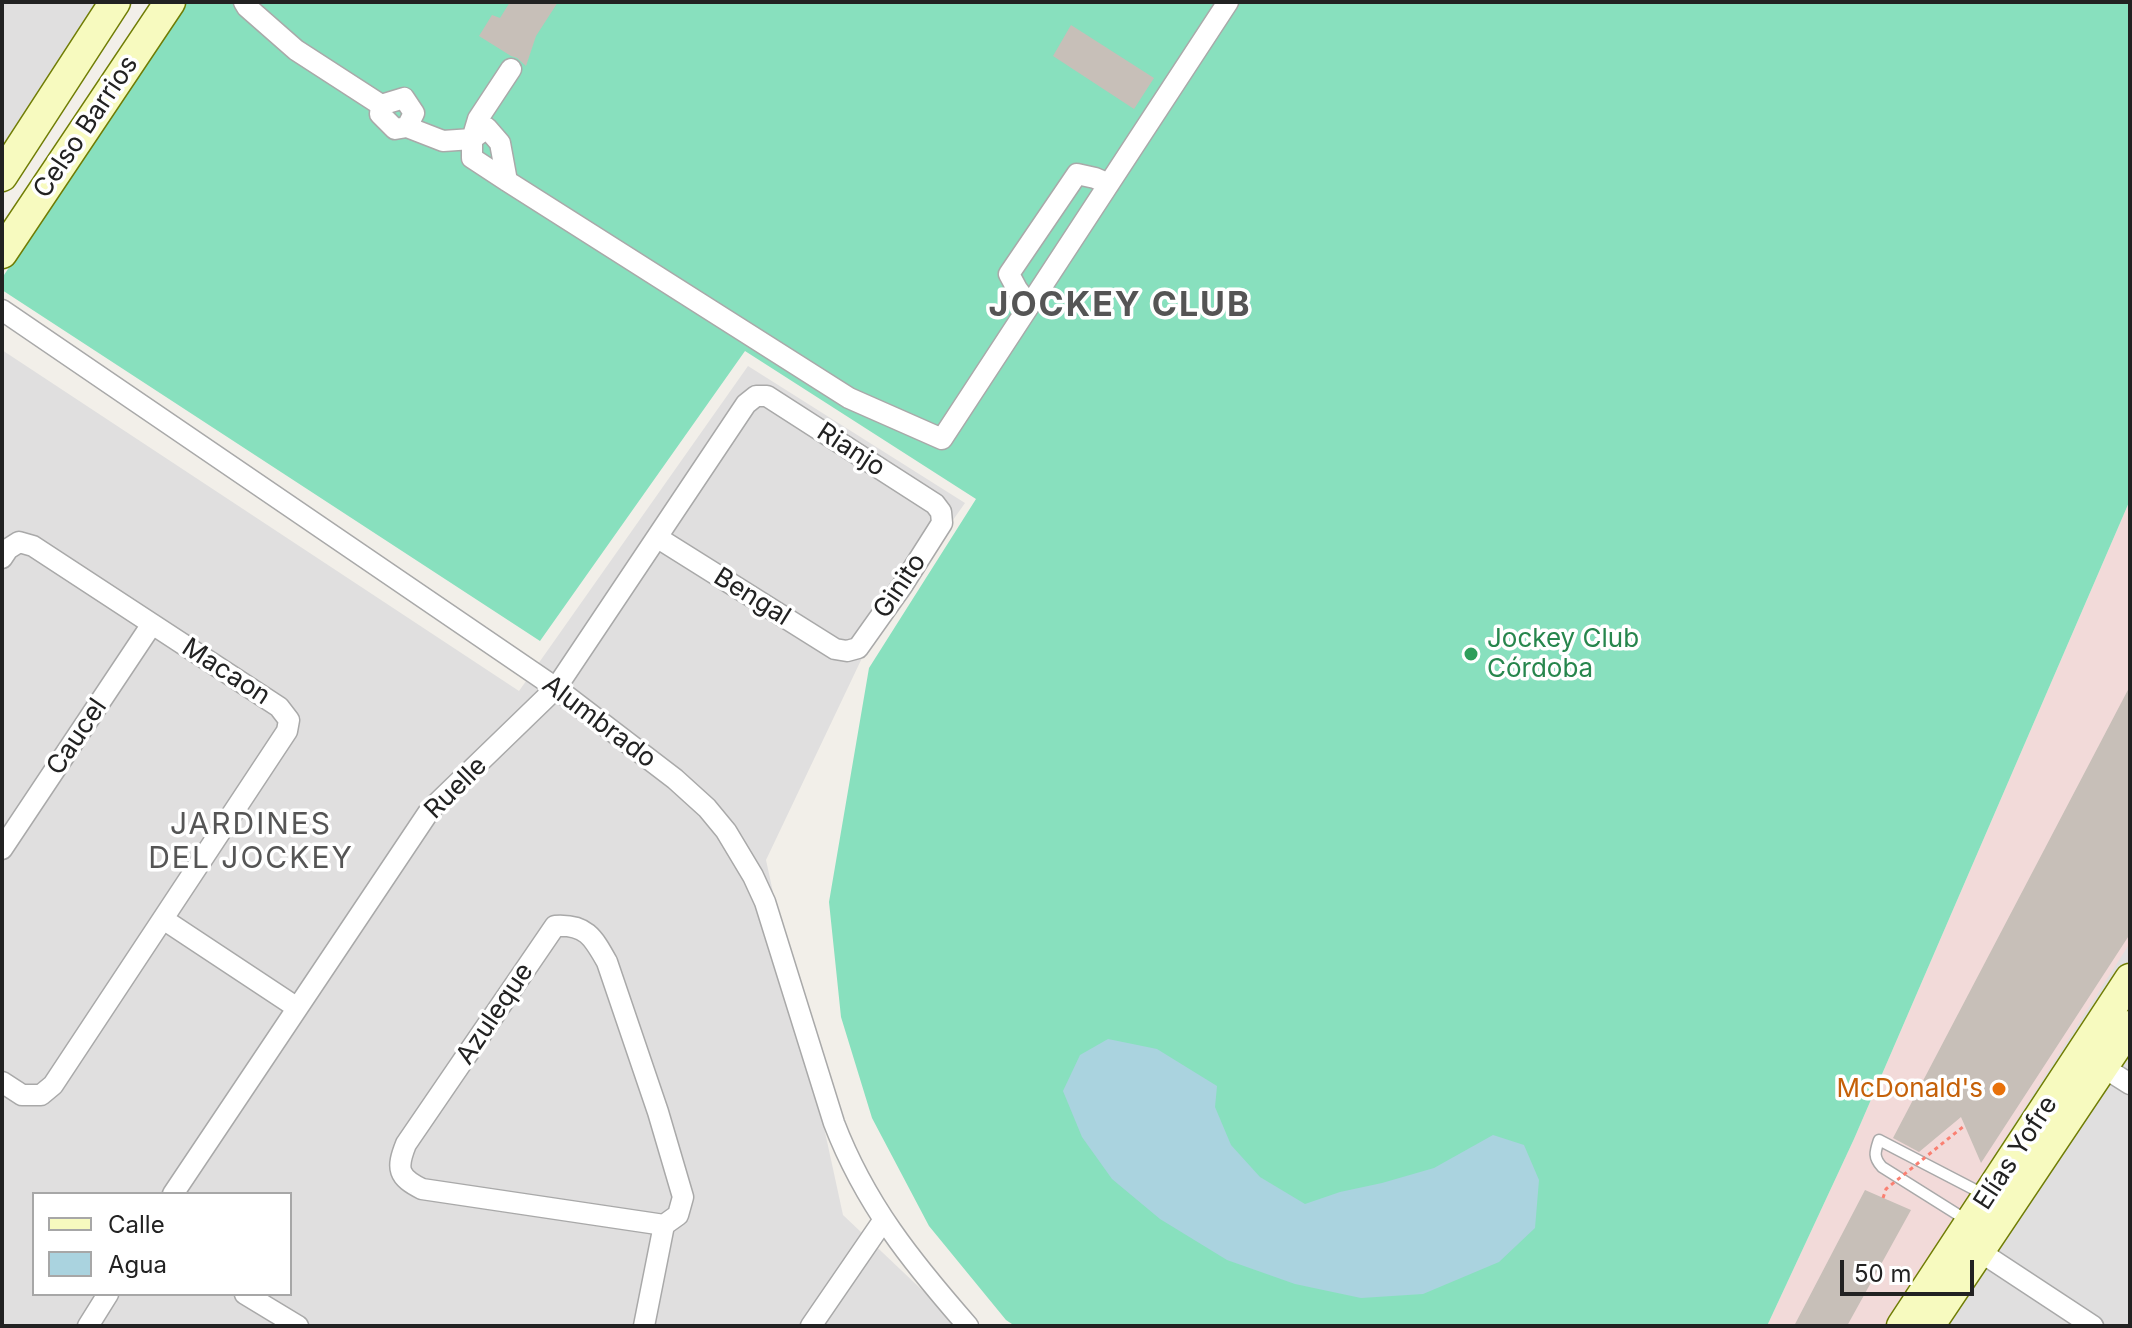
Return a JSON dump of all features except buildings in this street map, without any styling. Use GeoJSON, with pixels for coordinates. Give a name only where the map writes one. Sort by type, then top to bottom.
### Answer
{"type":"FeatureCollection","features":[{"type":"Feature","properties":{"kind":"main road","name":"Celso Barrios"},"geometry":{"type":"LineString","coordinates":[[2,176],[115,2]]}},
{"type":"Feature","properties":{"kind":"main road","name":"Celso Barrios"},"geometry":{"type":"LineString","coordinates":[[2,253],[170,2]]}},
{"type":"Feature","properties":{"kind":"main road","name":"Elías Yofre"},"geometry":{"type":"LineString","coordinates":[[1902,1326],[2130,979]]}},
{"type":"Feature","properties":{"kind":"main road","name":"Elías Yofre"},"geometry":{"type":"LineString","coordinates":[[1929,1326],[2130,1026]]}},
{"type":"Feature","properties":{"kind":"street"},"geometry":{"type":"LineString","coordinates":[[244,2],[296,50],[381,105],[380,114],[395,129],[407,127],[443,141],[472,139],[487,128],[500,143],[507,181],[849,398],[942,439],[1228,2]]}},
{"type":"Feature","properties":{"kind":"street"},"geometry":{"type":"LineString","coordinates":[[472,139],[478,119],[511,69]]}},
{"type":"Feature","properties":{"kind":"street"},"geometry":{"type":"LineString","coordinates":[[1029,305],[1009,274],[1077,174],[1109,184]]}},
{"type":"Feature","properties":{"kind":"street","name":"Alumbrado"},"geometry":{"type":"LineString","coordinates":[[2,310],[556,688],[675,779],[707,808],[726,831],[765,902],[843,1149],[883,1221],[968,1326]]}},
{"type":"Feature","properties":{"kind":"street","name":"Ruelle"},"geometry":{"type":"LineString","coordinates":[[174,1192],[430,810],[556,688],[746,404],[756,396]]}},
{"type":"Feature","properties":{"kind":"street","name":"Rianjo"},"geometry":{"type":"LineString","coordinates":[[756,396],[767,396],[935,504],[941,512]]}},
{"type":"Feature","properties":{"kind":"street","name":"Ginito"},"geometry":{"type":"LineString","coordinates":[[847,651],[858,648],[902,586],[942,523],[941,512]]}},
{"type":"Feature","properties":{"kind":"street","name":"Bengal"},"geometry":{"type":"LineString","coordinates":[[658,538],[835,649],[847,651]]}},
{"type":"Feature","properties":{"kind":"street","name":"Macaon"},"geometry":{"type":"LineString","coordinates":[[2,558],[8,549],[19,542],[33,546],[279,707],[289,720],[287,731],[53,1085],[41,1095],[22,1095],[2,1082]]}},
{"type":"Feature","properties":{"kind":"street","name":"Caucel"},"geometry":{"type":"LineString","coordinates":[[2,849],[152,624]]}},
{"type":"Feature","properties":{"kind":"street"},"geometry":{"type":"LineString","coordinates":[[163,919],[296,1007]]}},
{"type":"Feature","properties":{"kind":"street","name":"Azuleque"},"geometry":{"type":"LineString","coordinates":[[644,1326],[664,1225],[678,1215],[683,1197],[607,962],[585,930],[570,925],[555,926],[406,1144],[399,1162],[401,1173],[422,1189],[664,1225]]}},
{"type":"Feature","properties":{"kind":"street"},"geometry":{"type":"LineString","coordinates":[[2103,1067],[2130,1084]]}},
{"type":"Feature","properties":{"kind":"street"},"geometry":{"type":"LineString","coordinates":[[811,1326],[883,1221]]}},
{"type":"Feature","properties":{"kind":"street"},"geometry":{"type":"LineString","coordinates":[[1979,1251],[2093,1326]]}},
{"type":"Feature","properties":{"kind":"street"},"geometry":{"type":"LineString","coordinates":[[88,1326],[107,1296]]}},
{"type":"Feature","properties":{"kind":"street"},"geometry":{"type":"LineString","coordinates":[[248,1296],[298,1326]]}},
{"type":"Feature","properties":{"kind":"lane"},"geometry":{"type":"LineString","coordinates":[[1970,1222],[1882,1167],[1874,1153],[1879,1140],[1988,1196]]}},
{"type":"Feature","properties":{"kind":"path"},"geometry":{"type":"LineString","coordinates":[[1883,1198],[1886,1189],[1964,1126]]}},
{"type":"Feature","properties":{"kind":"shaded area"},"geometry":{"type":"Polygon","coordinates":[[[2,2],[96,2],[2,148],[2,2]]]}},
{"type":"Feature","properties":{"kind":"shaded area"},"geometry":{"type":"Polygon","coordinates":[[[2,350],[519,691],[748,366],[965,503],[867,642],[766,860],[843,1215],[960,1326],[2,1326],[2,350]]]}},
{"type":"Feature","properties":{"kind":"shaded area"},"geometry":{"type":"Polygon","coordinates":[[[2130,500],[2130,943],[1885,1326],[1767,1326],[1854,1139],[2130,500]]]}},
{"type":"Feature","properties":{"kind":"shaded area"},"geometry":{"type":"Polygon","coordinates":[[[2130,933],[2130,1326],[1876,1326],[2130,933]]]}},
{"type":"Feature","properties":{"kind":"green space","name":"Jockey Club Córdoba"},"geometry":{"type":"Polygon","coordinates":[[[186,2],[2130,2],[2130,500],[1854,1139],[1767,1326],[1015,1326],[1006,1320],[929,1226],[872,1118],[841,1017],[829,902],[869,668],[976,499],[745,351],[540,641],[2,290],[2,278],[186,2]]]}},
{"type":"Feature","properties":{"kind":"water"},"geometry":{"type":"Polygon","coordinates":[[[1108,1039],[1157,1049],[1217,1086],[1215,1107],[1231,1145],[1260,1177],[1305,1204],[1434,1168],[1493,1135],[1524,1145],[1539,1180],[1535,1228],[1499,1262],[1423,1294],[1361,1298],[1295,1284],[1227,1260],[1160,1219],[1112,1179],[1082,1137],[1063,1091],[1080,1055],[1108,1039]]]}},
{"type":"Feature","properties":{"kind":"place","name":"Jockey Club Córdoba"},"geometry":{"type":"Point","coordinates":[1471,654]}},
{"type":"Feature","properties":{"kind":"place","name":"McDonald's"},"geometry":{"type":"Point","coordinates":[1999,1089]}},
{"type":"Feature","properties":{"kind":"district","name":"JOCKEY CLUB"},"geometry":{"type":"Point","coordinates":[1120,306]}},
{"type":"Feature","properties":{"kind":"district","name":"JARDINES DEL JOCKEY"},"geometry":{"type":"Point","coordinates":[251,842]}}]}
